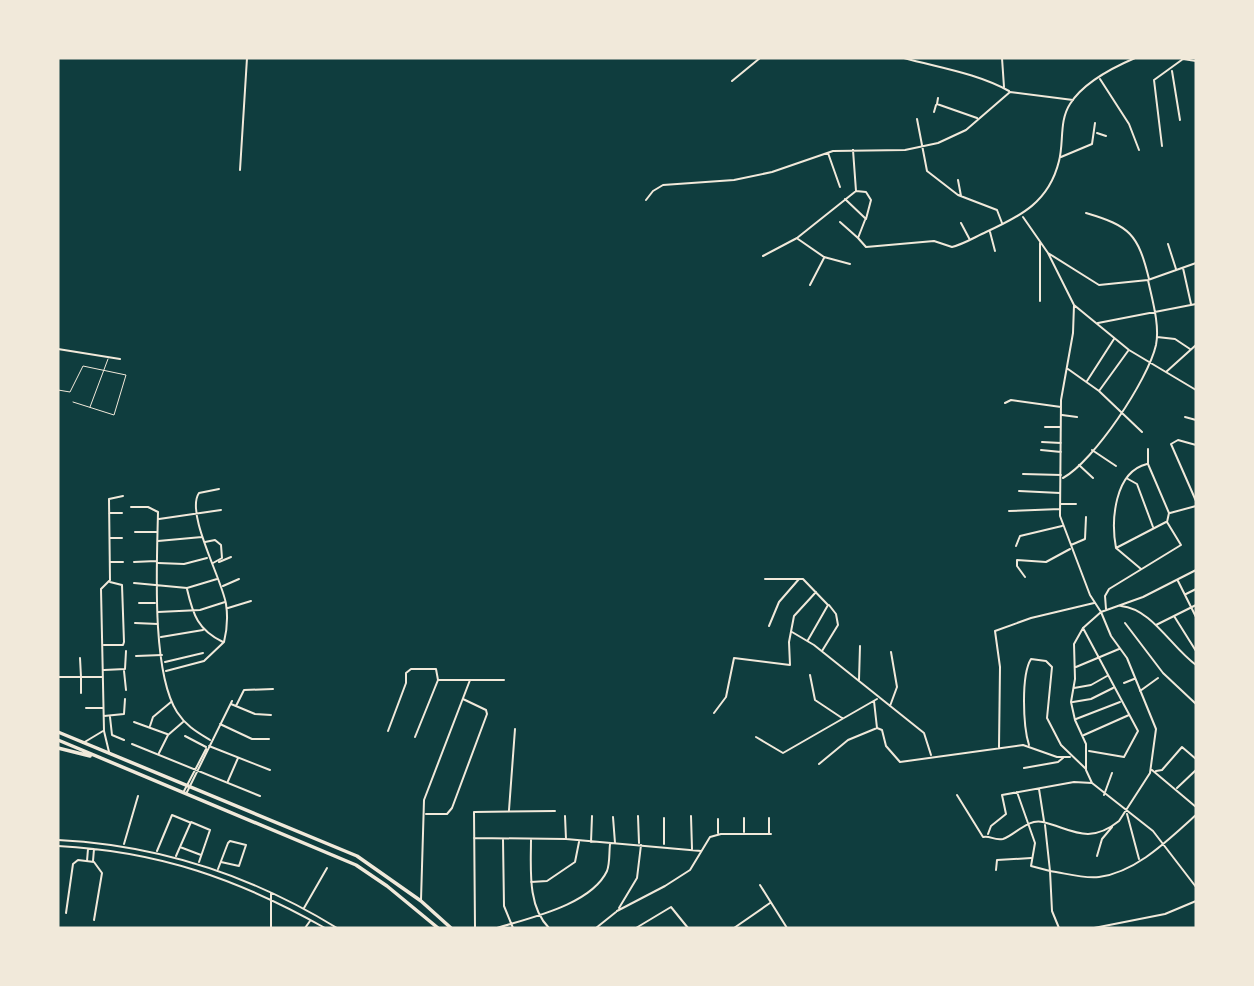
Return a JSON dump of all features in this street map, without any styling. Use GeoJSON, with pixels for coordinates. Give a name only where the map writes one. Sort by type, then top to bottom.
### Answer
{"type":"FeatureCollection","features":[{"type":"Feature","properties":{"kind":"main road"},"geometry":{"type":"LineString","coordinates":[[58,732],[357,856],[421,901],[451,928]]}},
{"type":"Feature","properties":{"kind":"main road"},"geometry":{"type":"LineString","coordinates":[[58,740],[356,865],[387,886],[438,928]]}},
{"type":"Feature","properties":{"kind":"main road"},"geometry":{"type":"LineString","coordinates":[[58,748],[99,758]]}},
{"type":"Feature","properties":{"kind":"street"},"geometry":{"type":"LineString","coordinates":[[240,170],[247,58]]}},
{"type":"Feature","properties":{"kind":"street"},"geometry":{"type":"LineString","coordinates":[[732,81],[761,58]]}},
{"type":"Feature","properties":{"kind":"street"},"geometry":{"type":"LineString","coordinates":[[904,58],[954,72],[976,75],[1010,92],[1073,100]]}},
{"type":"Feature","properties":{"kind":"street"},"geometry":{"type":"LineString","coordinates":[[1002,58],[1004,88]]}},
{"type":"Feature","properties":{"kind":"street"},"geometry":{"type":"LineString","coordinates":[[840,222],[866,247],[934,241],[952,247],[1022,216],[1041,200],[1060,157],[1064,118],[1073,100],[1126,60],[1134,58]]}},
{"type":"Feature","properties":{"kind":"street"},"geometry":{"type":"LineString","coordinates":[[1162,146],[1154,80],[1172,70],[1183,58],[1196,60]]}},
{"type":"Feature","properties":{"kind":"street"},"geometry":{"type":"LineString","coordinates":[[1172,70],[1180,120]]}},
{"type":"Feature","properties":{"kind":"street"},"geometry":{"type":"LineString","coordinates":[[1100,78],[1129,124],[1139,150]]}},
{"type":"Feature","properties":{"kind":"street"},"geometry":{"type":"LineString","coordinates":[[646,200],[653,191],[663,185],[734,180],[772,172],[828,152],[922,147],[957,136],[1010,92]]}},
{"type":"Feature","properties":{"kind":"street"},"geometry":{"type":"LineString","coordinates":[[934,112],[938,98]]}},
{"type":"Feature","properties":{"kind":"street"},"geometry":{"type":"LineString","coordinates":[[937,104],[978,119]]}},
{"type":"Feature","properties":{"kind":"street"},"geometry":{"type":"LineString","coordinates":[[917,119],[927,171],[939,183],[961,196],[997,210],[1003,225]]}},
{"type":"Feature","properties":{"kind":"street"},"geometry":{"type":"LineString","coordinates":[[1060,157],[1092,144],[1096,133],[1095,123]]}},
{"type":"Feature","properties":{"kind":"street"},"geometry":{"type":"LineString","coordinates":[[1096,133],[1106,136]]}},
{"type":"Feature","properties":{"kind":"street"},"geometry":{"type":"LineString","coordinates":[[852,149],[856,191]]}},
{"type":"Feature","properties":{"kind":"street"},"geometry":{"type":"LineString","coordinates":[[828,152],[840,187]]}},
{"type":"Feature","properties":{"kind":"street"},"geometry":{"type":"LineString","coordinates":[[958,180],[961,196]]}},
{"type":"Feature","properties":{"kind":"street"},"geometry":{"type":"LineString","coordinates":[[763,256],[797,238],[856,191],[866,192],[871,200],[858,238]]}},
{"type":"Feature","properties":{"kind":"street"},"geometry":{"type":"LineString","coordinates":[[844,199],[866,219]]}},
{"type":"Feature","properties":{"kind":"street"},"geometry":{"type":"LineString","coordinates":[[1023,474],[1062,477],[1078,464],[1122,415],[1149,364],[1156,337],[1143,255],[1130,231],[1117,222],[1086,213]]}},
{"type":"Feature","properties":{"kind":"street"},"geometry":{"type":"LineString","coordinates":[[1022,216],[1048,253],[1074,305],[1149,364],[1196,390]]}},
{"type":"Feature","properties":{"kind":"street"},"geometry":{"type":"LineString","coordinates":[[961,223],[970,240]]}},
{"type":"Feature","properties":{"kind":"street"},"geometry":{"type":"LineString","coordinates":[[990,231],[995,251]]}},
{"type":"Feature","properties":{"kind":"street"},"geometry":{"type":"LineString","coordinates":[[797,238],[824,257],[850,264]]}},
{"type":"Feature","properties":{"kind":"street"},"geometry":{"type":"LineString","coordinates":[[1040,241],[1040,301]]}},
{"type":"Feature","properties":{"kind":"street"},"geometry":{"type":"LineString","coordinates":[[1168,244],[1177,270]]}},
{"type":"Feature","properties":{"kind":"street"},"geometry":{"type":"LineString","coordinates":[[1048,253],[1099,285],[1148,280],[1196,263]]}},
{"type":"Feature","properties":{"kind":"street"},"geometry":{"type":"LineString","coordinates":[[810,285],[824,257]]}},
{"type":"Feature","properties":{"kind":"street"},"geometry":{"type":"LineString","coordinates":[[1183,268],[1192,305]]}},
{"type":"Feature","properties":{"kind":"street"},"geometry":{"type":"LineString","coordinates":[[1096,324],[1196,304]]}},
{"type":"Feature","properties":{"kind":"street"},"geometry":{"type":"LineString","coordinates":[[1074,305],[1061,407],[1060,509],[1063,526],[1095,603],[1120,648],[1156,729],[1152,770],[1126,813],[1102,839],[1097,856]]}},
{"type":"Feature","properties":{"kind":"street"},"geometry":{"type":"LineString","coordinates":[[1156,337],[1175,339],[1191,349]]}},
{"type":"Feature","properties":{"kind":"street"},"geometry":{"type":"LineString","coordinates":[[1087,382],[1114,338]]}},
{"type":"Feature","properties":{"kind":"street"},"geometry":{"type":"LineString","coordinates":[[1164,373],[1196,345]]}},
{"type":"Feature","properties":{"kind":"street"},"geometry":{"type":"LineString","coordinates":[[58,349],[120,359]]}},
{"type":"Feature","properties":{"kind":"street"},"geometry":{"type":"LineString","coordinates":[[1099,391],[1129,350]]}},
{"type":"Feature","properties":{"kind":"street"},"geometry":{"type":"LineString","coordinates":[[1067,369],[1099,391],[1142,432]]}},
{"type":"Feature","properties":{"kind":"street"},"geometry":{"type":"LineString","coordinates":[[1004,403],[1011,400],[1061,407]]}},
{"type":"Feature","properties":{"kind":"street"},"geometry":{"type":"LineString","coordinates":[[1061,415],[1077,416]]}},
{"type":"Feature","properties":{"kind":"street"},"geometry":{"type":"LineString","coordinates":[[1185,417],[1196,420]]}},
{"type":"Feature","properties":{"kind":"street"},"geometry":{"type":"LineString","coordinates":[[1045,427],[1062,427]]}},
{"type":"Feature","properties":{"kind":"street"},"geometry":{"type":"LineString","coordinates":[[1196,445],[1178,440],[1171,444],[1196,501]]}},
{"type":"Feature","properties":{"kind":"street"},"geometry":{"type":"LineString","coordinates":[[1042,442],[1062,443]]}},
{"type":"Feature","properties":{"kind":"street"},"geometry":{"type":"LineString","coordinates":[[1106,610],[1106,592],[1181,546],[1167,522],[1169,513],[1148,464],[1148,449]]}},
{"type":"Feature","properties":{"kind":"street"},"geometry":{"type":"LineString","coordinates":[[1041,450],[1062,452]]}},
{"type":"Feature","properties":{"kind":"street"},"geometry":{"type":"LineString","coordinates":[[1091,450],[1116,466]]}},
{"type":"Feature","properties":{"kind":"street"},"geometry":{"type":"LineString","coordinates":[[1078,464],[1093,478]]}},
{"type":"Feature","properties":{"kind":"street"},"geometry":{"type":"LineString","coordinates":[[1142,569],[1116,548],[1115,511],[1121,488],[1143,464],[1148,464]]}},
{"type":"Feature","properties":{"kind":"street"},"geometry":{"type":"LineString","coordinates":[[1128,479],[1137,484],[1153,528]]}},
{"type":"Feature","properties":{"kind":"street"},"geometry":{"type":"LineString","coordinates":[[165,671],[204,661],[224,642],[226,601],[202,537],[197,494],[219,489]]}},
{"type":"Feature","properties":{"kind":"street"},"geometry":{"type":"LineString","coordinates":[[1019,491],[1061,493]]}},
{"type":"Feature","properties":{"kind":"street"},"geometry":{"type":"LineString","coordinates":[[109,582],[110,498],[123,496]]}},
{"type":"Feature","properties":{"kind":"street"},"geometry":{"type":"LineString","coordinates":[[1060,504],[1076,504]]}},
{"type":"Feature","properties":{"kind":"street"},"geometry":{"type":"LineString","coordinates":[[1169,513],[1196,506]]}},
{"type":"Feature","properties":{"kind":"street"},"geometry":{"type":"LineString","coordinates":[[131,507],[153,508],[158,512],[156,603],[172,702],[184,722],[210,740]]}},
{"type":"Feature","properties":{"kind":"street"},"geometry":{"type":"LineString","coordinates":[[1009,511],[1060,509]]}},
{"type":"Feature","properties":{"kind":"street"},"geometry":{"type":"LineString","coordinates":[[158,519],[221,510]]}},
{"type":"Feature","properties":{"kind":"street"},"geometry":{"type":"LineString","coordinates":[[108,513],[122,513]]}},
{"type":"Feature","properties":{"kind":"street"},"geometry":{"type":"LineString","coordinates":[[1025,578],[1017,566],[1017,560],[1046,562],[1086,539],[1086,517]]}},
{"type":"Feature","properties":{"kind":"street"},"geometry":{"type":"LineString","coordinates":[[1116,548],[1167,522]]}},
{"type":"Feature","properties":{"kind":"street"},"geometry":{"type":"LineString","coordinates":[[1016,546],[1020,537],[1063,526]]}},
{"type":"Feature","properties":{"kind":"street"},"geometry":{"type":"LineString","coordinates":[[135,532],[158,532]]}},
{"type":"Feature","properties":{"kind":"street"},"geometry":{"type":"LineString","coordinates":[[157,541],[202,537]]}},
{"type":"Feature","properties":{"kind":"street"},"geometry":{"type":"LineString","coordinates":[[109,538],[122,538]]}},
{"type":"Feature","properties":{"kind":"street"},"geometry":{"type":"LineString","coordinates":[[204,542],[219,541],[222,553],[218,562]]}},
{"type":"Feature","properties":{"kind":"street"},"geometry":{"type":"LineString","coordinates":[[134,562],[184,564],[209,557]]}},
{"type":"Feature","properties":{"kind":"street"},"geometry":{"type":"LineString","coordinates":[[212,564],[231,557]]}},
{"type":"Feature","properties":{"kind":"street"},"geometry":{"type":"LineString","coordinates":[[110,562],[123,562]]}},
{"type":"Feature","properties":{"kind":"street"},"geometry":{"type":"LineString","coordinates":[[1086,769],[1088,751],[1075,720],[1071,702],[1076,667],[1074,644],[1083,628],[1101,612],[1120,606],[1196,570]]}},
{"type":"Feature","properties":{"kind":"street"},"geometry":{"type":"LineString","coordinates":[[765,579],[799,578],[813,586],[836,614],[838,625],[821,651]]}},
{"type":"Feature","properties":{"kind":"street"},"geometry":{"type":"LineString","coordinates":[[769,626],[779,601],[799,578]]}},
{"type":"Feature","properties":{"kind":"street"},"geometry":{"type":"LineString","coordinates":[[134,583],[187,588],[218,579]]}},
{"type":"Feature","properties":{"kind":"street"},"geometry":{"type":"LineString","coordinates":[[222,586],[239,579]]}},
{"type":"Feature","properties":{"kind":"street"},"geometry":{"type":"LineString","coordinates":[[1178,580],[1196,617]]}},
{"type":"Feature","properties":{"kind":"street"},"geometry":{"type":"LineString","coordinates":[[102,645],[122,645],[124,642],[122,585],[109,582],[101,587],[103,731],[110,753]]}},
{"type":"Feature","properties":{"kind":"street"},"geometry":{"type":"LineString","coordinates":[[187,588],[192,610],[203,631],[224,642]]}},
{"type":"Feature","properties":{"kind":"street"},"geometry":{"type":"LineString","coordinates":[[1185,594],[1196,589]]}},
{"type":"Feature","properties":{"kind":"street"},"geometry":{"type":"LineString","coordinates":[[714,713],[726,697],[734,658],[788,666],[792,661],[789,642],[798,609],[816,592]]}},
{"type":"Feature","properties":{"kind":"street"},"geometry":{"type":"LineString","coordinates":[[157,612],[192,610],[226,601]]}},
{"type":"Feature","properties":{"kind":"street"},"geometry":{"type":"LineString","coordinates":[[227,609],[251,601]]}},
{"type":"Feature","properties":{"kind":"street"},"geometry":{"type":"LineString","coordinates":[[139,603],[156,603]]}},
{"type":"Feature","properties":{"kind":"street"},"geometry":{"type":"LineString","coordinates":[[999,747],[1000,667],[995,631],[1031,618],[1095,603]]}},
{"type":"Feature","properties":{"kind":"street"},"geometry":{"type":"LineString","coordinates":[[807,641],[828,605]]}},
{"type":"Feature","properties":{"kind":"street"},"geometry":{"type":"LineString","coordinates":[[1155,626],[1196,605]]}},
{"type":"Feature","properties":{"kind":"street"},"geometry":{"type":"LineString","coordinates":[[1120,606],[1139,609],[1177,650],[1196,665]]}},
{"type":"Feature","properties":{"kind":"street"},"geometry":{"type":"LineString","coordinates":[[1173,615],[1196,652]]}},
{"type":"Feature","properties":{"kind":"street"},"geometry":{"type":"LineString","coordinates":[[135,623],[158,624]]}},
{"type":"Feature","properties":{"kind":"street"},"geometry":{"type":"LineString","coordinates":[[1125,623],[1163,673],[1196,704]]}},
{"type":"Feature","properties":{"kind":"street"},"geometry":{"type":"LineString","coordinates":[[1083,628],[1138,733],[1124,757],[1088,751]]}},
{"type":"Feature","properties":{"kind":"street"},"geometry":{"type":"LineString","coordinates":[[160,638],[203,631]]}},
{"type":"Feature","properties":{"kind":"street"},"geometry":{"type":"LineString","coordinates":[[792,632],[821,651],[924,733],[929,740],[931,756]]}},
{"type":"Feature","properties":{"kind":"street"},"geometry":{"type":"LineString","coordinates":[[858,681],[861,675],[860,646]]}},
{"type":"Feature","properties":{"kind":"street"},"geometry":{"type":"LineString","coordinates":[[1076,667],[1099,660],[1120,648]]}},
{"type":"Feature","properties":{"kind":"street"},"geometry":{"type":"LineString","coordinates":[[126,651],[126,690]]}},
{"type":"Feature","properties":{"kind":"street"},"geometry":{"type":"LineString","coordinates":[[890,707],[897,687],[891,652]]}},
{"type":"Feature","properties":{"kind":"street"},"geometry":{"type":"LineString","coordinates":[[164,662],[203,653]]}},
{"type":"Feature","properties":{"kind":"street"},"geometry":{"type":"LineString","coordinates":[[136,656],[163,655]]}},
{"type":"Feature","properties":{"kind":"street"},"geometry":{"type":"LineString","coordinates":[[80,658],[81,693]]}},
{"type":"Feature","properties":{"kind":"street"},"geometry":{"type":"LineString","coordinates":[[1029,745],[1024,723],[1026,682],[1031,659],[1046,662],[1052,667],[1047,718],[1061,746],[1086,769],[1092,783],[1104,795],[1153,831],[1196,887]]}},
{"type":"Feature","properties":{"kind":"street"},"geometry":{"type":"LineString","coordinates":[[388,731],[408,671],[436,669],[438,680],[415,737]]}},
{"type":"Feature","properties":{"kind":"street"},"geometry":{"type":"LineString","coordinates":[[103,670],[124,670]]}},
{"type":"Feature","properties":{"kind":"street"},"geometry":{"type":"LineString","coordinates":[[810,675],[816,700],[842,718]]}},
{"type":"Feature","properties":{"kind":"street"},"geometry":{"type":"LineString","coordinates":[[1074,688],[1086,687],[1108,676]]}},
{"type":"Feature","properties":{"kind":"street"},"geometry":{"type":"LineString","coordinates":[[58,677],[103,677]]}},
{"type":"Feature","properties":{"kind":"street"},"geometry":{"type":"LineString","coordinates":[[1140,691],[1158,678]]}},
{"type":"Feature","properties":{"kind":"street"},"geometry":{"type":"LineString","coordinates":[[1124,684],[1135,679]]}},
{"type":"Feature","properties":{"kind":"street"},"geometry":{"type":"LineString","coordinates":[[438,680],[504,680]]}},
{"type":"Feature","properties":{"kind":"street"},"geometry":{"type":"LineString","coordinates":[[421,901],[425,796],[470,680]]}},
{"type":"Feature","properties":{"kind":"street"},"geometry":{"type":"LineString","coordinates":[[1071,702],[1091,699],[1114,687]]}},
{"type":"Feature","properties":{"kind":"street"},"geometry":{"type":"LineString","coordinates":[[236,706],[244,690],[273,689]]}},
{"type":"Feature","properties":{"kind":"street"},"geometry":{"type":"LineString","coordinates":[[103,716],[124,714],[125,699]]}},
{"type":"Feature","properties":{"kind":"street"},"geometry":{"type":"LineString","coordinates":[[425,814],[447,814],[453,808],[487,714],[486,710],[462,699]]}},
{"type":"Feature","properties":{"kind":"street"},"geometry":{"type":"LineString","coordinates":[[756,737],[783,753],[878,699]]}},
{"type":"Feature","properties":{"kind":"street"},"geometry":{"type":"LineString","coordinates":[[874,701],[877,728]]}},
{"type":"Feature","properties":{"kind":"street"},"geometry":{"type":"LineString","coordinates":[[149,727],[153,717],[172,702]]}},
{"type":"Feature","properties":{"kind":"street"},"geometry":{"type":"LineString","coordinates":[[188,786],[231,702],[255,714],[271,715]]}},
{"type":"Feature","properties":{"kind":"street"},"geometry":{"type":"LineString","coordinates":[[1075,720],[1121,702]]}},
{"type":"Feature","properties":{"kind":"street"},"geometry":{"type":"LineString","coordinates":[[86,708],[103,708]]}},
{"type":"Feature","properties":{"kind":"street"},"geometry":{"type":"LineString","coordinates":[[1083,735],[1096,732],[1129,715]]}},
{"type":"Feature","properties":{"kind":"street"},"geometry":{"type":"LineString","coordinates":[[110,716],[112,736],[124,740]]}},
{"type":"Feature","properties":{"kind":"street"},"geometry":{"type":"LineString","coordinates":[[134,722],[167,734]]}},
{"type":"Feature","properties":{"kind":"street"},"geometry":{"type":"LineString","coordinates":[[159,754],[167,734],[184,722]]}},
{"type":"Feature","properties":{"kind":"street"},"geometry":{"type":"LineString","coordinates":[[219,724],[252,739],[269,739]]}},
{"type":"Feature","properties":{"kind":"street"},"geometry":{"type":"LineString","coordinates":[[819,764],[848,740],[877,728],[882,730],[895,760],[904,762],[931,756],[1029,745],[1063,758],[1071,757]]}},
{"type":"Feature","properties":{"kind":"street"},"geometry":{"type":"LineString","coordinates":[[509,811],[515,729]]}},
{"type":"Feature","properties":{"kind":"street"},"geometry":{"type":"LineString","coordinates":[[83,743],[103,731]]}},
{"type":"Feature","properties":{"kind":"street"},"geometry":{"type":"LineString","coordinates":[[185,736],[270,770]]}},
{"type":"Feature","properties":{"kind":"street"},"geometry":{"type":"LineString","coordinates":[[132,744],[260,796]]}},
{"type":"Feature","properties":{"kind":"street"},"geometry":{"type":"LineString","coordinates":[[185,793],[194,768],[207,747]]}},
{"type":"Feature","properties":{"kind":"street"},"geometry":{"type":"LineString","coordinates":[[1152,770],[1162,769],[1182,747],[1196,759]]}},
{"type":"Feature","properties":{"kind":"street"},"geometry":{"type":"LineString","coordinates":[[228,782],[238,758]]}},
{"type":"Feature","properties":{"kind":"street"},"geometry":{"type":"LineString","coordinates":[[1024,768],[1058,762],[1063,758]]}},
{"type":"Feature","properties":{"kind":"street"},"geometry":{"type":"LineString","coordinates":[[1152,770],[1196,807]]}},
{"type":"Feature","properties":{"kind":"street"},"geometry":{"type":"LineString","coordinates":[[1176,789],[1196,770]]}},
{"type":"Feature","properties":{"kind":"street"},"geometry":{"type":"LineString","coordinates":[[1104,795],[1112,773]]}},
{"type":"Feature","properties":{"kind":"street"},"geometry":{"type":"LineString","coordinates":[[988,835],[991,826],[1006,814],[1001,796],[1074,782],[1092,783]]}},
{"type":"Feature","properties":{"kind":"street"},"geometry":{"type":"LineString","coordinates":[[1038,789],[1045,823],[1052,911],[1059,928]]}},
{"type":"Feature","properties":{"kind":"street"},"geometry":{"type":"LineString","coordinates":[[1017,792],[1035,843],[1031,868],[1049,871],[1097,877],[1117,873],[1164,844],[1196,815]]}},
{"type":"Feature","properties":{"kind":"street"},"geometry":{"type":"LineString","coordinates":[[957,795],[982,836],[988,835]]}},
{"type":"Feature","properties":{"kind":"street"},"geometry":{"type":"LineString","coordinates":[[124,845],[138,796]]}},
{"type":"Feature","properties":{"kind":"street"},"geometry":{"type":"LineString","coordinates":[[475,928],[474,812],[555,811]]}},
{"type":"Feature","properties":{"kind":"street"},"geometry":{"type":"LineString","coordinates":[[1126,813],[1140,861]]}},
{"type":"Feature","properties":{"kind":"street"},"geometry":{"type":"LineString","coordinates":[[157,852],[172,815],[210,830],[198,864]]}},
{"type":"Feature","properties":{"kind":"street"},"geometry":{"type":"LineString","coordinates":[[565,816],[566,839]]}},
{"type":"Feature","properties":{"kind":"street"},"geometry":{"type":"LineString","coordinates":[[591,842],[592,816]]}},
{"type":"Feature","properties":{"kind":"street"},"geometry":{"type":"LineString","coordinates":[[617,911],[637,878],[640,844],[638,816]]}},
{"type":"Feature","properties":{"kind":"street"},"geometry":{"type":"LineString","coordinates":[[691,816],[692,849]]}},
{"type":"Feature","properties":{"kind":"street"},"geometry":{"type":"LineString","coordinates":[[613,817],[615,843]]}},
{"type":"Feature","properties":{"kind":"street"},"geometry":{"type":"LineString","coordinates":[[664,818],[664,845]]}},
{"type":"Feature","properties":{"kind":"street"},"geometry":{"type":"LineString","coordinates":[[744,818],[744,833]]}},
{"type":"Feature","properties":{"kind":"street"},"geometry":{"type":"LineString","coordinates":[[596,928],[617,911],[685,874],[706,841],[718,834],[770,834],[769,818]]}},
{"type":"Feature","properties":{"kind":"street"},"geometry":{"type":"LineString","coordinates":[[718,819],[718,834]]}},
{"type":"Feature","properties":{"kind":"street"},"geometry":{"type":"LineString","coordinates":[[176,857],[190,822]]}},
{"type":"Feature","properties":{"kind":"street"},"geometry":{"type":"LineString","coordinates":[[988,835],[992,839],[1006,838],[1030,824],[1045,823],[1081,835],[1112,826]]}},
{"type":"Feature","properties":{"kind":"street"},"geometry":{"type":"LineString","coordinates":[[474,838],[566,839],[701,850]]}},
{"type":"Feature","properties":{"kind":"street"},"geometry":{"type":"LineString","coordinates":[[531,838],[531,882],[540,915],[549,928]]}},
{"type":"Feature","properties":{"kind":"street"},"geometry":{"type":"LineString","coordinates":[[503,839],[503,906],[513,928]]}},
{"type":"Feature","properties":{"kind":"street"},"geometry":{"type":"LineString","coordinates":[[58,840],[124,845],[218,870],[271,892],[337,928]]}},
{"type":"Feature","properties":{"kind":"street"},"geometry":{"type":"LineString","coordinates":[[81,841],[81,847]]}},
{"type":"Feature","properties":{"kind":"street"},"geometry":{"type":"LineString","coordinates":[[218,870],[221,862],[230,841],[246,845],[239,866],[221,862]]}},
{"type":"Feature","properties":{"kind":"street"},"geometry":{"type":"LineString","coordinates":[[531,882],[547,881],[575,862],[579,841]]}},
{"type":"Feature","properties":{"kind":"street"},"geometry":{"type":"LineString","coordinates":[[497,928],[562,908],[600,880],[608,865],[610,843]]}},
{"type":"Feature","properties":{"kind":"street"},"geometry":{"type":"LineString","coordinates":[[58,846],[132,853],[193,868],[271,899],[324,928]]}},
{"type":"Feature","properties":{"kind":"street"},"geometry":{"type":"LineString","coordinates":[[180,846],[202,855]]}},
{"type":"Feature","properties":{"kind":"street"},"geometry":{"type":"LineString","coordinates":[[87,861],[89,848]]}},
{"type":"Feature","properties":{"kind":"street"},"geometry":{"type":"LineString","coordinates":[[93,862],[94,848]]}},
{"type":"Feature","properties":{"kind":"street"},"geometry":{"type":"LineString","coordinates":[[996,870],[997,860],[1032,858]]}},
{"type":"Feature","properties":{"kind":"street"},"geometry":{"type":"LineString","coordinates":[[66,913],[73,864],[78,860],[93,862],[101,867],[102,873],[94,920]]}},
{"type":"Feature","properties":{"kind":"street"},"geometry":{"type":"LineString","coordinates":[[303,908],[327,868]]}},
{"type":"Feature","properties":{"kind":"street"},"geometry":{"type":"LineString","coordinates":[[760,885],[785,928]]}},
{"type":"Feature","properties":{"kind":"street"},"geometry":{"type":"LineString","coordinates":[[271,892],[271,928]]}},
{"type":"Feature","properties":{"kind":"street"},"geometry":{"type":"LineString","coordinates":[[627,897],[633,903]]}},
{"type":"Feature","properties":{"kind":"street"},"geometry":{"type":"LineString","coordinates":[[1094,928],[1165,914],[1196,901]]}},
{"type":"Feature","properties":{"kind":"street"},"geometry":{"type":"LineString","coordinates":[[734,928],[771,903]]}},
{"type":"Feature","properties":{"kind":"street"},"geometry":{"type":"LineString","coordinates":[[636,928],[667,907],[674,910],[687,928]]}},
{"type":"Feature","properties":{"kind":"street"},"geometry":{"type":"LineString","coordinates":[[305,928],[311,920]]}},
{"type":"Feature","properties":{"kind":"lane"},"geometry":{"type":"LineString","coordinates":[[89,408],[108,357]]}},
{"type":"Feature","properties":{"kind":"lane"},"geometry":{"type":"LineString","coordinates":[[58,390],[70,393],[81,367],[126,375],[114,415],[73,402]]}}]}
